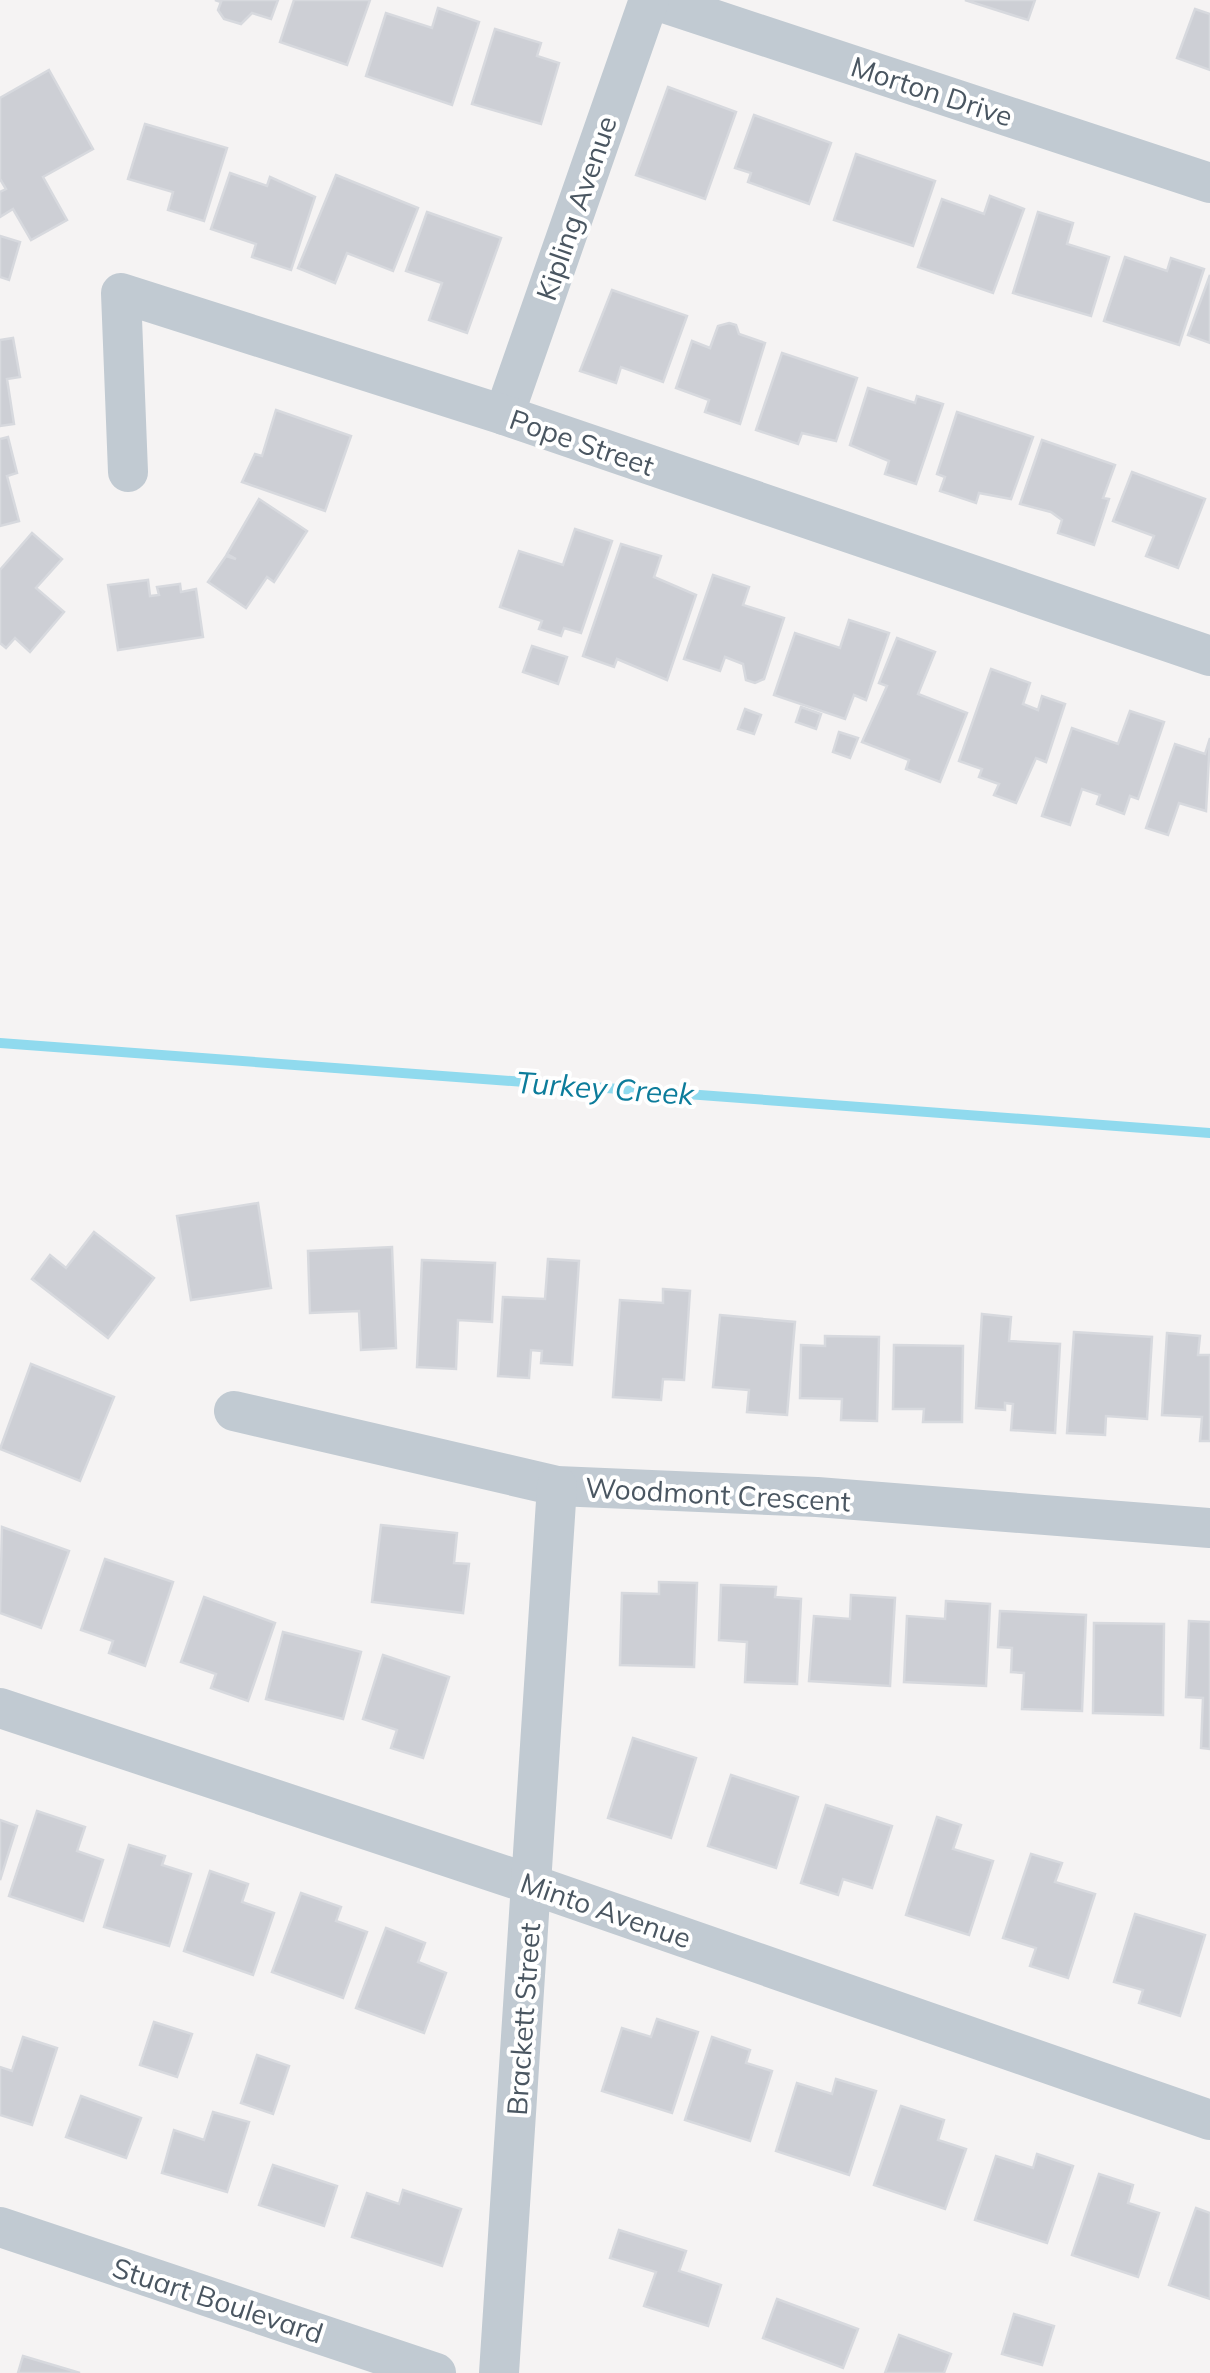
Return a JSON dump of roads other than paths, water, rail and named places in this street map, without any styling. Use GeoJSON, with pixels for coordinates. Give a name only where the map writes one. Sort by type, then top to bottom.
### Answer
{"type":"FeatureCollection","features":[{"type":"Feature","properties":{"kind":"street","name":"Morton Drive"},"geometry":{"type":"LineString","coordinates":[[652,0],[1210,183]]}},
{"type":"Feature","properties":{"kind":"street","name":"Kipling Avenue"},"geometry":{"type":"LineString","coordinates":[[504,415],[652,0]]}},
{"type":"Feature","properties":{"kind":"street","name":"Pope Street"},"geometry":{"type":"LineString","coordinates":[[128,472],[121,293],[504,415],[1210,656]]}},
{"type":"Feature","properties":{"kind":"street","name":"Woodmont Crescent"},"geometry":{"type":"LineString","coordinates":[[234,1411],[557,1486],[817,1497],[1210,1528]]}},
{"type":"Feature","properties":{"kind":"street","name":"Brackett Street"},"geometry":{"type":"LineString","coordinates":[[499,2373],[557,1486]]}},
{"type":"Feature","properties":{"kind":"street","name":"Minto Avenue"},"geometry":{"type":"LineString","coordinates":[[0,1708],[533,1885],[1210,2120]]}},
{"type":"Feature","properties":{"kind":"street","name":"Stuart Boulevard"},"geometry":{"type":"LineString","coordinates":[[0,2227],[436,2373]]}},
{"type":"Feature","properties":{"kind":"waterway","name":"Turkey Creek"},"geometry":{"type":"LineString","coordinates":[[0,1043],[1210,1133]]}}]}
